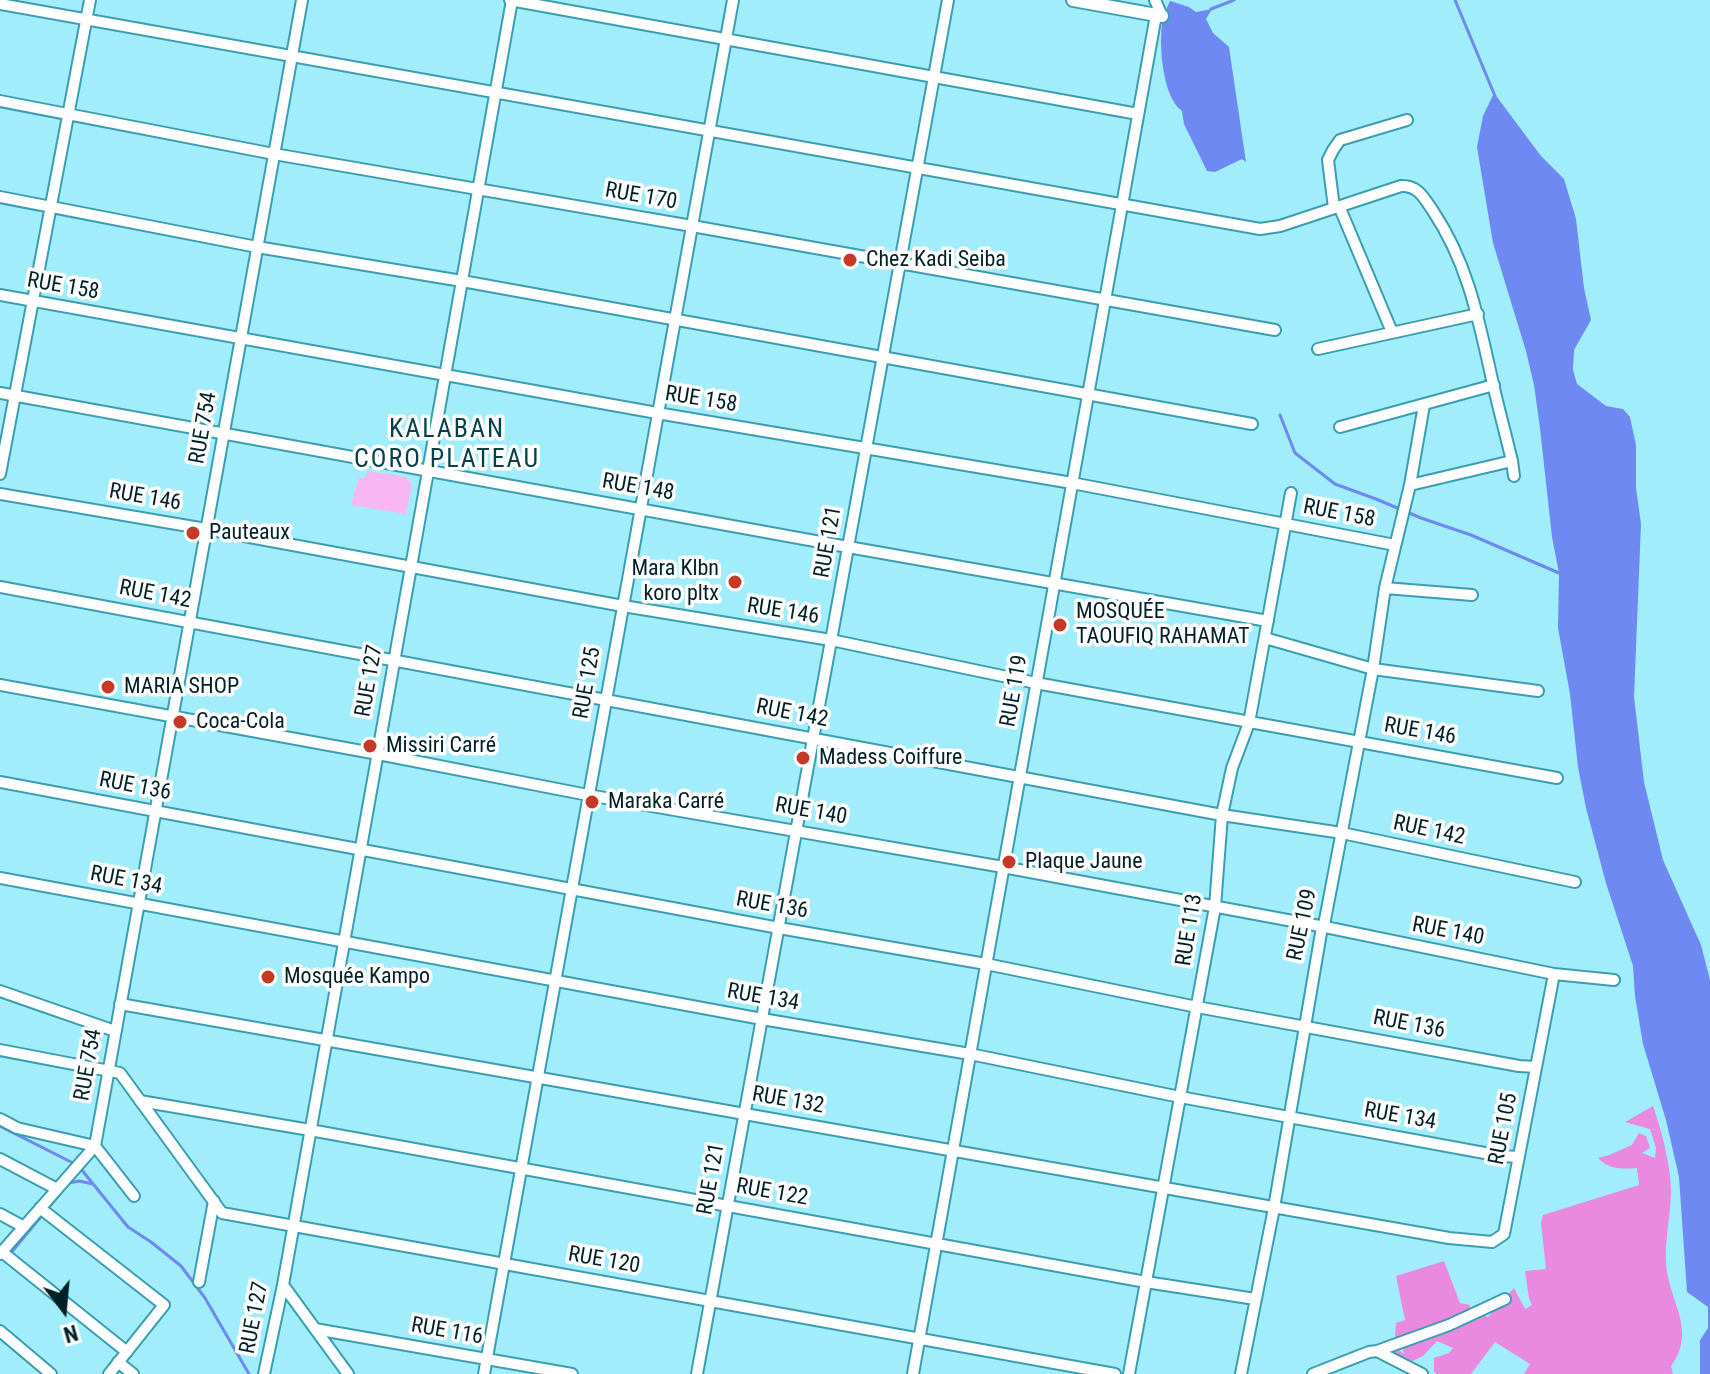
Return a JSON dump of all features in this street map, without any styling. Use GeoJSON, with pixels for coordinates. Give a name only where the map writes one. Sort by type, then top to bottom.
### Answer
{"type":"FeatureCollection","features":[{"type":"Feature","properties":{"kind":"street"},"geometry":{"type":"LineString","coordinates":[[0,474],[90,0]]}},
{"type":"Feature","properties":{"kind":"street","name":"RUE 754"},"geometry":{"type":"LineString","coordinates":[[95,1146],[302,0]]}},
{"type":"Feature","properties":{"kind":"street"},"geometry":{"type":"LineString","coordinates":[[512,0],[1138,114]]}},
{"type":"Feature","properties":{"kind":"street","name":"RUE 127"},"geometry":{"type":"LineString","coordinates":[[267,1372],[512,0]]}},
{"type":"Feature","properties":{"kind":"street","name":"RUE 125"},"geometry":{"type":"LineString","coordinates":[[484,1374],[733,0]]}},
{"type":"Feature","properties":{"kind":"street","name":"RUE 121"},"geometry":{"type":"LineString","coordinates":[[697,1374],[948,0]]}},
{"type":"Feature","properties":{"kind":"street"},"geometry":{"type":"LineString","coordinates":[[1073,0],[1159,16],[1155,0]]}},
{"type":"Feature","properties":{"kind":"street"},"geometry":{"type":"LineString","coordinates":[[0,4],[1260,229],[1280,226],[1401,186],[1410,186],[1418,190],[1454,247],[1478,314],[1514,476]]}},
{"type":"Feature","properties":{"kind":"street","name":"RUE 119"},"geometry":{"type":"LineString","coordinates":[[913,1374],[1138,114],[1159,16]]}},
{"type":"Feature","properties":{"kind":"street","name":"RUE 170"},"geometry":{"type":"LineString","coordinates":[[0,101],[274,154],[1275,330]]}},
{"type":"Feature","properties":{"kind":"street"},"geometry":{"type":"LineString","coordinates":[[1392,332],[1336,207],[1328,160],[1340,140],[1407,120]]}},
{"type":"Feature","properties":{"kind":"street"},"geometry":{"type":"LineString","coordinates":[[0,197],[257,247],[462,281],[1252,424]]}},
{"type":"Feature","properties":{"kind":"street","name":"RUE 158"},"geometry":{"type":"LineString","coordinates":[[0,295],[657,413],[1072,483],[1286,524],[1397,540]]}},
{"type":"Feature","properties":{"kind":"street"},"geometry":{"type":"LineString","coordinates":[[1318,349],[1478,314]]}},
{"type":"Feature","properties":{"kind":"street"},"geometry":{"type":"LineString","coordinates":[[1340,427],[1494,385]]}},
{"type":"Feature","properties":{"kind":"street","name":"RUE 148"},"geometry":{"type":"LineString","coordinates":[[0,393],[1268,621]]}},
{"type":"Feature","properties":{"kind":"street","name":"RUE 109"},"geometry":{"type":"LineString","coordinates":[[1241,1374],[1274,1208],[1322,927],[1373,669],[1385,588],[1410,485],[1424,405]]}},
{"type":"Feature","properties":{"kind":"street"},"geometry":{"type":"LineString","coordinates":[[1410,485],[1512,461]]}},
{"type":"Feature","properties":{"kind":"street","name":"RUE 113"},"geometry":{"type":"LineString","coordinates":[[1129,1374],[1215,907],[1222,815],[1232,768],[1249,723],[1291,493]]}},
{"type":"Feature","properties":{"kind":"street","name":"RUE 146"},"geometry":{"type":"LineString","coordinates":[[0,494],[623,606],[831,640],[1036,683],[1557,778]]}},
{"type":"Feature","properties":{"kind":"street","name":"RUE 142"},"geometry":{"type":"LineString","coordinates":[[0,587],[1019,778],[1342,833],[1575,882]]}},
{"type":"Feature","properties":{"kind":"street"},"geometry":{"type":"LineString","coordinates":[[1385,588],[1472,595]]}},
{"type":"Feature","properties":{"kind":"street"},"geometry":{"type":"LineString","coordinates":[[1265,638],[1373,669],[1538,691]]}},
{"type":"Feature","properties":{"kind":"street","name":"RUE 140"},"geometry":{"type":"LineString","coordinates":[[0,685],[588,795],[1003,867],[1554,974],[1614,980]]}},
{"type":"Feature","properties":{"kind":"street","name":"RUE 136"},"geometry":{"type":"LineString","coordinates":[[0,782],[986,964],[1197,1007],[1536,1067]]}},
{"type":"Feature","properties":{"kind":"street","name":"RUE 134"},"geometry":{"type":"LineString","coordinates":[[0,878],[1519,1157]]}},
{"type":"Feature","properties":{"kind":"street","name":"RUE 105"},"geometry":{"type":"LineString","coordinates":[[1449,1238],[1492,1242],[1504,1234],[1554,974]]}},
{"type":"Feature","properties":{"kind":"street"},"geometry":{"type":"LineString","coordinates":[[0,991],[115,1031]]}},
{"type":"Feature","properties":{"kind":"street","name":"RUE 132"},"geometry":{"type":"LineString","coordinates":[[120,1004],[1449,1238]]}},
{"type":"Feature","properties":{"kind":"street"},"geometry":{"type":"LineString","coordinates":[[0,1050],[108,1070]]}},
{"type":"Feature","properties":{"kind":"street","name":"RUE 120"},"geometry":{"type":"LineString","coordinates":[[108,1070],[120,1073],[222,1213],[1115,1374]]}},
{"type":"Feature","properties":{"kind":"street","name":"RUE 122"},"geometry":{"type":"LineString","coordinates":[[140,1101],[1255,1299]]}},
{"type":"Feature","properties":{"kind":"street"},"geometry":{"type":"LineString","coordinates":[[0,1119],[17,1128],[95,1146],[134,1196]]}},
{"type":"Feature","properties":{"kind":"street"},"geometry":{"type":"LineString","coordinates":[[95,1146],[1,1253],[127,1352]]}},
{"type":"Feature","properties":{"kind":"street"},"geometry":{"type":"LineString","coordinates":[[0,1159],[57,1189]]}},
{"type":"Feature","properties":{"kind":"street"},"geometry":{"type":"LineString","coordinates":[[199,1282],[214,1201]]}},
{"type":"Feature","properties":{"kind":"street"},"geometry":{"type":"LineString","coordinates":[[40,1208],[164,1305],[109,1374]]}},
{"type":"Feature","properties":{"kind":"street"},"geometry":{"type":"LineString","coordinates":[[0,1214],[24,1227]]}},
{"type":"Feature","properties":{"kind":"street"},"geometry":{"type":"LineString","coordinates":[[283,1285],[348,1374]]}},
{"type":"Feature","properties":{"kind":"street"},"geometry":{"type":"LineString","coordinates":[[1313,1374],[1449,1325],[1505,1299]]}},
{"type":"Feature","properties":{"kind":"street","name":"RUE 116"},"geometry":{"type":"LineString","coordinates":[[315,1329],[572,1374]]}},
{"type":"Feature","properties":{"kind":"street"},"geometry":{"type":"LineString","coordinates":[[0,1331],[51,1374]]}},
{"type":"Feature","properties":{"kind":"street"},"geometry":{"type":"LineString","coordinates":[[1377,1351],[1422,1374]]}},
{"type":"Feature","properties":{"kind":"street"},"geometry":{"type":"LineString","coordinates":[[118,1362],[133,1374]]}},
{"type":"Feature","properties":{"kind":"shaded area"},"geometry":{"type":"Polygon","coordinates":[[[368,471],[406,477],[412,484],[406,514],[351,505],[359,477],[364,479],[368,471]]]}},
{"type":"Feature","properties":{"kind":"shaded area"},"geometry":{"type":"Polygon","coordinates":[[[1653,1106],[1662,1136],[1671,1190],[1666,1266],[1682,1329],[1680,1349],[1671,1366],[1673,1374],[1524,1374],[1530,1364],[1495,1342],[1471,1374],[1434,1372],[1434,1358],[1449,1353],[1453,1348],[1437,1341],[1423,1356],[1402,1366],[1386,1349],[1393,1346],[1404,1354],[1395,1337],[1396,1323],[1405,1320],[1396,1276],[1444,1261],[1460,1303],[1470,1305],[1470,1312],[1488,1317],[1514,1288],[1525,1309],[1532,1305],[1525,1271],[1546,1269],[1541,1223],[1543,1215],[1639,1185],[1637,1168],[1611,1167],[1598,1158],[1632,1145],[1639,1133],[1646,1136],[1650,1148],[1642,1153],[1655,1158],[1656,1148],[1650,1129],[1625,1122],[1653,1106]]]}},
{"type":"Feature","properties":{"kind":"water"},"geometry":{"type":"Polygon","coordinates":[[[1170,1],[1196,12],[1212,9],[1206,19],[1213,33],[1229,47],[1246,162],[1242,159],[1215,172],[1207,171],[1184,124],[1182,111],[1170,94],[1163,68],[1163,19],[1170,1]]]}},
{"type":"Feature","properties":{"kind":"water"},"geometry":{"type":"Polygon","coordinates":[[[1494,93],[1541,156],[1564,179],[1576,219],[1591,320],[1574,350],[1573,370],[1577,384],[1606,406],[1623,409],[1630,417],[1636,445],[1636,488],[1641,524],[1634,697],[1644,782],[1663,860],[1701,945],[1710,980],[1710,1374],[1700,1374],[1700,1340],[1708,1328],[1708,1307],[1687,1292],[1679,1177],[1643,1044],[1633,966],[1606,883],[1578,767],[1570,694],[1558,628],[1559,573],[1534,385],[1493,243],[1477,147],[1483,116],[1494,93]]]}},
{"type":"Feature","properties":{"kind":"waterway"},"geometry":{"type":"LineString","coordinates":[[1211,9],[1234,0]]}},
{"type":"Feature","properties":{"kind":"waterway"},"geometry":{"type":"LineString","coordinates":[[1455,0],[1495,96]]}},
{"type":"Feature","properties":{"kind":"waterway"},"geometry":{"type":"LineString","coordinates":[[1280,415],[1295,453],[1335,484],[1471,535],[1559,573],[1562,571]]}},
{"type":"Feature","properties":{"kind":"waterway"},"geometry":{"type":"LineString","coordinates":[[0,1126],[75,1164]]}},
{"type":"Feature","properties":{"kind":"waterway"},"geometry":{"type":"LineString","coordinates":[[81,1169],[128,1227],[181,1266],[205,1298],[249,1374]]}},
{"type":"Feature","properties":{"kind":"waterway"},"geometry":{"type":"LineString","coordinates":[[10,1254],[69,1183],[79,1181],[93,1184]]}},
{"type":"Feature","properties":{"kind":"place","name":"Chez Kadi Seiba"},"geometry":{"type":"Point","coordinates":[850,260]}},
{"type":"Feature","properties":{"kind":"place","name":"Pauteaux"},"geometry":{"type":"Point","coordinates":[193,533]}},
{"type":"Feature","properties":{"kind":"place","name":"Mara Klbn koro pltx"},"geometry":{"type":"Point","coordinates":[735,582]}},
{"type":"Feature","properties":{"kind":"place","name":"MOSQUÉE TAOUFIQ RAHAMAT"},"geometry":{"type":"Point","coordinates":[1060,625]}},
{"type":"Feature","properties":{"kind":"place","name":"MARIA SHOP"},"geometry":{"type":"Point","coordinates":[108,687]}},
{"type":"Feature","properties":{"kind":"place","name":"Coca-Cola"},"geometry":{"type":"Point","coordinates":[180,722]}},
{"type":"Feature","properties":{"kind":"place","name":"Missiri Carré"},"geometry":{"type":"Point","coordinates":[370,746]}},
{"type":"Feature","properties":{"kind":"place","name":"Madess Coiffure"},"geometry":{"type":"Point","coordinates":[803,758]}},
{"type":"Feature","properties":{"kind":"place","name":"Maraka Carré"},"geometry":{"type":"Point","coordinates":[592,802]}},
{"type":"Feature","properties":{"kind":"place","name":"Plaque Jaune"},"geometry":{"type":"Point","coordinates":[1009,862]}},
{"type":"Feature","properties":{"kind":"place","name":"Mosquée Kampo"},"geometry":{"type":"Point","coordinates":[268,977]}},
{"type":"Feature","properties":{"kind":"district","name":"KALABAN CORO PLATEAU"},"geometry":{"type":"Point","coordinates":[447,445]}}]}
